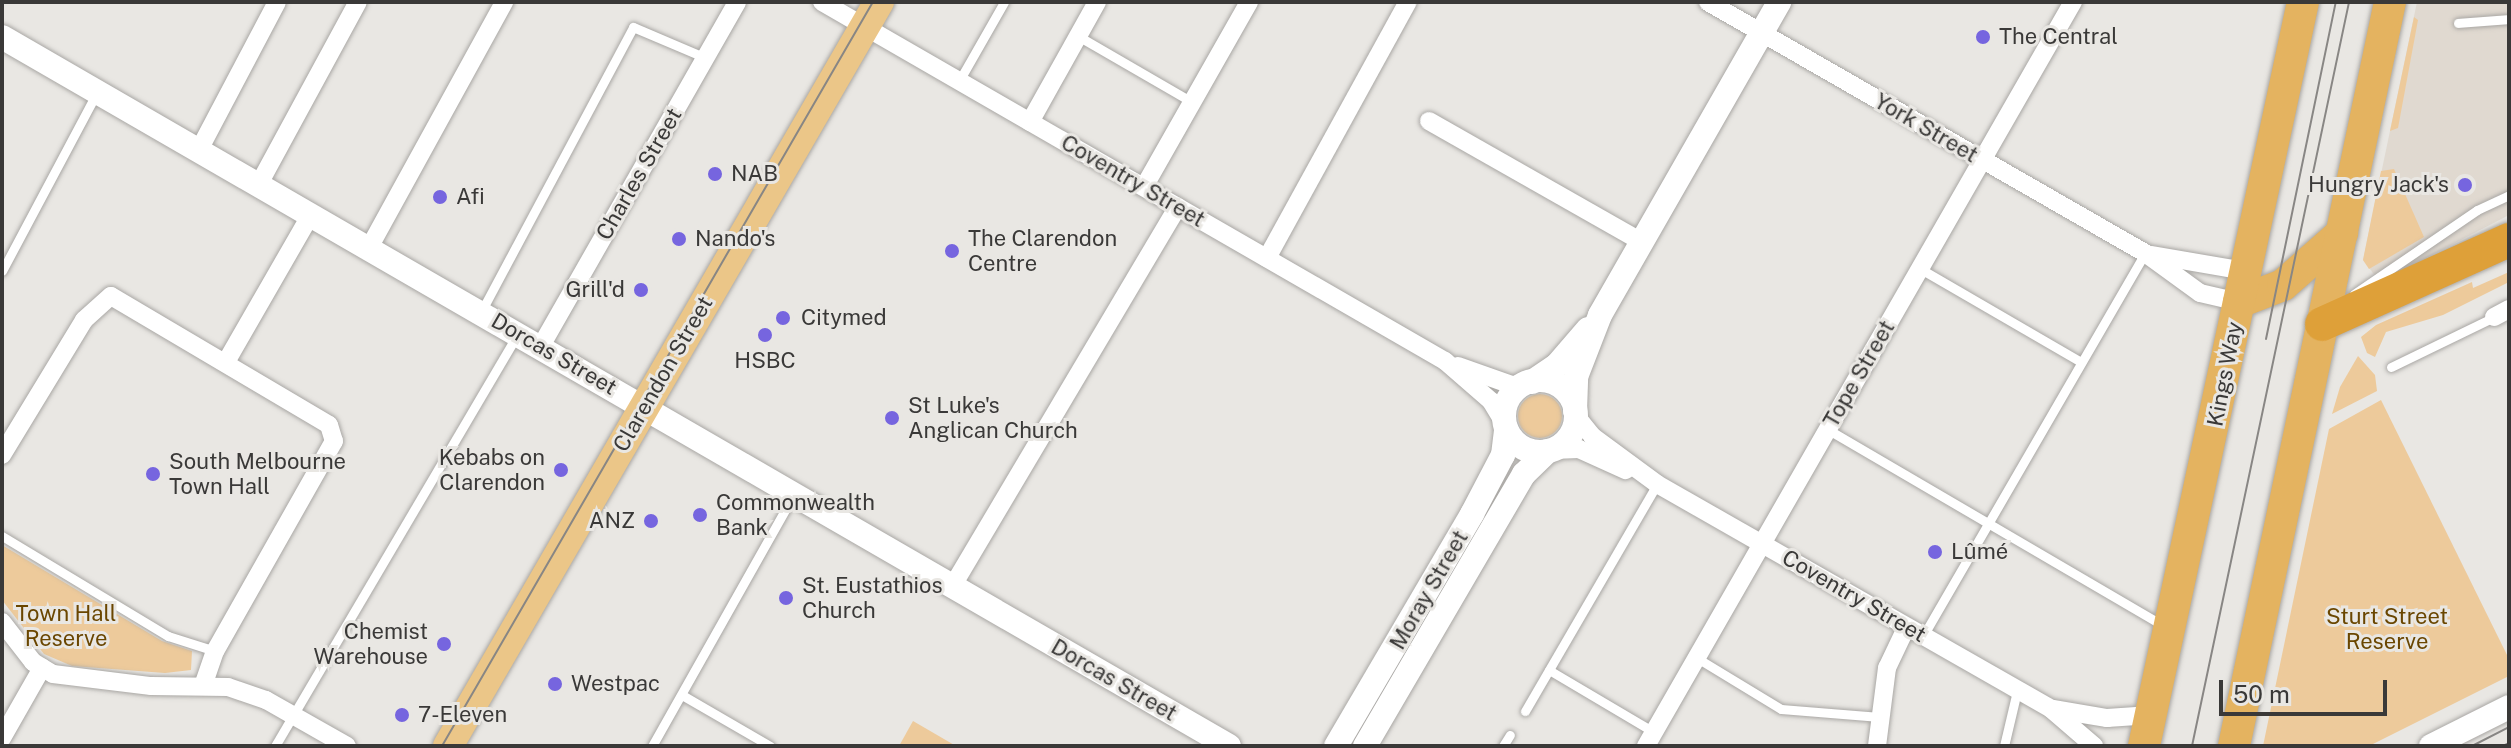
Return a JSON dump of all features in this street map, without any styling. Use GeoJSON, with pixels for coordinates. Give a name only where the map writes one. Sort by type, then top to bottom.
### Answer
{"type":"FeatureCollection","features":[{"type":"Feature","properties":{"kind":"highway","name":"Kings Way"},"geometry":{"type":"LineString","coordinates":[[2148,731],[2303,2]]}},
{"type":"Feature","properties":{"kind":"highway"},"geometry":{"type":"LineString","coordinates":[[2234,746],[2390,2]]}},
{"type":"Feature","properties":{"kind":"highway"},"geometry":{"type":"LineString","coordinates":[[2239,302],[2283,285],[2342,233]]}},
{"type":"Feature","properties":{"kind":"highway"},"geometry":{"type":"LineString","coordinates":[[2322,324],[2509,240]]}},
{"type":"Feature","properties":{"kind":"main road","name":"Clarendon Street"},"geometry":{"type":"LineString","coordinates":[[448,746],[872,14]]}},
{"type":"Feature","properties":{"kind":"street"},"geometry":{"type":"LineString","coordinates":[[199,150],[277,2]]}},
{"type":"Feature","properties":{"kind":"street"},"geometry":{"type":"LineString","coordinates":[[259,184],[358,2]]}},
{"type":"Feature","properties":{"kind":"street"},"geometry":{"type":"LineString","coordinates":[[369,248],[504,2]]}},
{"type":"Feature","properties":{"kind":"street","name":"Charles Street"},"geometry":{"type":"LineString","coordinates":[[541,346],[737,2]]}},
{"type":"Feature","properties":{"kind":"street","name":"Coventry Street"},"geometry":{"type":"LineString","coordinates":[[822,2],[872,14],[959,81],[1445,361],[1508,384],[1528,383]]}},
{"type":"Feature","properties":{"kind":"street"},"geometry":{"type":"LineString","coordinates":[[1030,122],[1097,2]]}},
{"type":"Feature","properties":{"kind":"street"},"geometry":{"type":"LineString","coordinates":[[1144,187],[1249,2]]}},
{"type":"Feature","properties":{"kind":"street"},"geometry":{"type":"LineString","coordinates":[[1267,258],[1408,2]]}},
{"type":"Feature","properties":{"kind":"street","name":"York Street"},"geometry":{"type":"LineString","coordinates":[[1708,2],[2145,253],[2200,293],[2239,302]]}},
{"type":"Feature","properties":{"kind":"street"},"geometry":{"type":"LineString","coordinates":[[1600,315],[1556,366],[1508,400],[1506,426],[1520,446],[1550,451],[1571,434],[1575,414],[1575,381],[1600,315],[1779,2]]}},
{"type":"Feature","properties":{"kind":"street","name":"Tope Street"},"geometry":{"type":"LineString","coordinates":[[1650,739],[2073,2]]}},
{"type":"Feature","properties":{"kind":"street","name":"Dorcas Street"},"geometry":{"type":"LineString","coordinates":[[2,37],[1229,746]]}},
{"type":"Feature","properties":{"kind":"street"},"geometry":{"type":"LineString","coordinates":[[1429,121],[1642,242]]}},
{"type":"Feature","properties":{"kind":"street"},"geometry":{"type":"LineString","coordinates":[[952,587],[1178,207]]}},
{"type":"Feature","properties":{"kind":"street"},"geometry":{"type":"LineString","coordinates":[[226,362],[311,214]]}},
{"type":"Feature","properties":{"kind":"street","name":"York Street"},"geometry":{"type":"LineString","coordinates":[[2145,253],[2246,271]]}},
{"type":"Feature","properties":{"kind":"street"},"geometry":{"type":"LineString","coordinates":[[2,455],[84,320],[111,296],[329,425],[334,441],[215,651],[203,685]]}},
{"type":"Feature","properties":{"kind":"street","name":"Coventry Street"},"geometry":{"type":"LineString","coordinates":[[1445,361],[1483,393],[1506,426]]}},
{"type":"Feature","properties":{"kind":"street"},"geometry":{"type":"LineString","coordinates":[[1528,383],[1557,385],[1575,414]]}},
{"type":"Feature","properties":{"kind":"street","name":"Coventry Street"},"geometry":{"type":"LineString","coordinates":[[1575,414],[1596,440],[1657,484]]}},
{"type":"Feature","properties":{"kind":"street","name":"Moray Street"},"geometry":{"type":"LineString","coordinates":[[1336,746],[1472,514],[1505,451],[1506,426]]}},
{"type":"Feature","properties":{"kind":"street","name":"Coventry Street"},"geometry":{"type":"LineString","coordinates":[[1550,451],[1584,451],[1657,484],[2051,709],[2094,746]]}},
{"type":"Feature","properties":{"kind":"street","name":"Moray Street"},"geometry":{"type":"LineString","coordinates":[[1365,746],[1524,474],[1550,451]]}},
{"type":"Feature","properties":{"kind":"street"},"geometry":{"type":"LineString","coordinates":[[2,622],[42,668],[129,685],[203,685],[246,692],[294,714],[347,746]]}},
{"type":"Feature","properties":{"kind":"street"},"geometry":{"type":"LineString","coordinates":[[1877,746],[1887,668],[1915,632]]}},
{"type":"Feature","properties":{"kind":"street"},"geometry":{"type":"LineString","coordinates":[[2,738],[42,668]]}},
{"type":"Feature","properties":{"kind":"street"},"geometry":{"type":"LineString","coordinates":[[2431,746],[2509,707]]}},
{"type":"Feature","properties":{"kind":"street","name":"Coventry Street"},"geometry":{"type":"LineString","coordinates":[[2051,709],[2107,718],[2148,731]]}},
{"type":"Feature","properties":{"kind":"lane"},"geometry":{"type":"LineString","coordinates":[[959,81],[1004,2]]}},
{"type":"Feature","properties":{"kind":"lane"},"geometry":{"type":"LineString","coordinates":[[2458,23],[2509,19]]}},
{"type":"Feature","properties":{"kind":"lane"},"geometry":{"type":"LineString","coordinates":[[481,312],[633,27],[706,58]]}},
{"type":"Feature","properties":{"kind":"lane"},"geometry":{"type":"LineString","coordinates":[[1078,36],[1192,102]]}},
{"type":"Feature","properties":{"kind":"lane"},"geometry":{"type":"LineString","coordinates":[[2,271],[98,92]]}},
{"type":"Feature","properties":{"kind":"lane"},"geometry":{"type":"LineString","coordinates":[[2322,324],[2377,274],[2477,210],[2509,195]]}},
{"type":"Feature","properties":{"kind":"lane"},"geometry":{"type":"LineString","coordinates":[[1915,632],[1986,524],[2145,253]]}},
{"type":"Feature","properties":{"kind":"lane"},"geometry":{"type":"LineString","coordinates":[[1919,268],[2081,362]]}},
{"type":"Feature","properties":{"kind":"lane"},"geometry":{"type":"LineString","coordinates":[[2391,367],[2502,313]]}},
{"type":"Feature","properties":{"kind":"lane"},"geometry":{"type":"LineString","coordinates":[[275,746],[518,333]]}},
{"type":"Feature","properties":{"kind":"lane"},"geometry":{"type":"LineString","coordinates":[[1827,429],[2170,629]]}},
{"type":"Feature","properties":{"kind":"lane"},"geometry":{"type":"LineString","coordinates":[[1525,711],[1657,484]]}},
{"type":"Feature","properties":{"kind":"lane"},"geometry":{"type":"LineString","coordinates":[[652,746],[793,496]]}},
{"type":"Feature","properties":{"kind":"lane"},"geometry":{"type":"LineString","coordinates":[[2,536],[168,636],[215,651]]}},
{"type":"Feature","properties":{"kind":"lane"},"geometry":{"type":"LineString","coordinates":[[1697,658],[1781,709],[1880,717]]}},
{"type":"Feature","properties":{"kind":"lane"},"geometry":{"type":"LineString","coordinates":[[1549,670],[1650,739]]}},
{"type":"Feature","properties":{"kind":"lane"},"geometry":{"type":"LineString","coordinates":[[2004,746],[2017,691]]}},
{"type":"Feature","properties":{"kind":"lane"},"geometry":{"type":"LineString","coordinates":[[682,695],[770,746]]}},
{"type":"Feature","properties":{"kind":"lane"},"geometry":{"type":"LineString","coordinates":[[1503,746],[1510,735]]}},
{"type":"Feature","properties":{"kind":"shaded area"},"geometry":{"type":"Polygon","coordinates":[[[2417,2],[2509,2],[2509,215],[2380,282],[2363,260],[2417,2]]]}},
{"type":"Feature","properties":{"kind":"green space"},"geometry":{"type":"Polygon","coordinates":[[[2414,17],[2418,20],[2398,128],[2390,131],[2414,17]]]}},
{"type":"Feature","properties":{"kind":"green space"},"geometry":{"type":"Polygon","coordinates":[[[2394,169],[2424,237],[2369,269],[2363,260],[2381,171],[2394,169]]]}},
{"type":"Feature","properties":{"kind":"green space"},"geometry":{"type":"Polygon","coordinates":[[[2509,272],[2509,282],[2443,315],[2386,332],[2375,357],[2367,353],[2361,337],[2376,325],[2472,282],[2473,288],[2509,272]]]}},
{"type":"Feature","properties":{"kind":"green space"},"geometry":{"type":"Polygon","coordinates":[[[2358,356],[2375,375],[2377,391],[2332,414],[2340,387],[2358,356]]]}},
{"type":"Feature","properties":{"kind":"green space"},"geometry":{"type":"Polygon","coordinates":[[[1540,394],[1555,401],[1562,416],[1555,431],[1540,438],[1525,431],[1518,416],[1525,401],[1540,394]]]}},
{"type":"Feature","properties":{"kind":"green space","name":"Sturt Street Reserve"},"geometry":{"type":"Polygon","coordinates":[[[2381,400],[2509,659],[2509,676],[2369,746],[2263,746],[2329,429],[2381,400]]]}},
{"type":"Feature","properties":{"kind":"green space","name":"Town Hall Reserve"},"geometry":{"type":"Polygon","coordinates":[[[2,545],[162,641],[192,651],[191,670],[165,673],[72,666],[44,654],[2,600],[2,545]]]}},
{"type":"Feature","properties":{"kind":"green space"},"geometry":{"type":"Polygon","coordinates":[[[913,721],[956,746],[899,746],[913,721]]]}},
{"type":"Feature","properties":{"kind":"tram line"},"geometry":{"type":"LineString","coordinates":[[442,746],[873,2]]}},
{"type":"Feature","properties":{"kind":"tram line"},"geometry":{"type":"LineString","coordinates":[[2266,339],[2336,2]]}},
{"type":"Feature","properties":{"kind":"tram line"},"geometry":{"type":"LineString","coordinates":[[2192,746],[2349,2]]}},
{"type":"Feature","properties":{"kind":"tram line"},"geometry":{"type":"LineString","coordinates":[[2472,746],[2509,727]]}},
{"type":"Feature","properties":{"kind":"tram line"},"geometry":{"type":"LineString","coordinates":[[2503,746],[2509,743]]}},
{"type":"Feature","properties":{"kind":"place","name":"The Central"},"geometry":{"type":"Point","coordinates":[1983,37]}},
{"type":"Feature","properties":{"kind":"place","name":"NAB"},"geometry":{"type":"Point","coordinates":[715,174]}},
{"type":"Feature","properties":{"kind":"place","name":"Hungry Jack's"},"geometry":{"type":"Point","coordinates":[2465,185]}},
{"type":"Feature","properties":{"kind":"place","name":"Afi"},"geometry":{"type":"Point","coordinates":[440,197]}},
{"type":"Feature","properties":{"kind":"place","name":"Nando's"},"geometry":{"type":"Point","coordinates":[679,239]}},
{"type":"Feature","properties":{"kind":"place","name":"The Clarendon Centre"},"geometry":{"type":"Point","coordinates":[952,251]}},
{"type":"Feature","properties":{"kind":"place","name":"Grill'd"},"geometry":{"type":"Point","coordinates":[641,290]}},
{"type":"Feature","properties":{"kind":"place","name":"Citymed"},"geometry":{"type":"Point","coordinates":[783,318]}},
{"type":"Feature","properties":{"kind":"place","name":"HSBC"},"geometry":{"type":"Point","coordinates":[765,335]}},
{"type":"Feature","properties":{"kind":"place","name":"St Luke's Anglican Church"},"geometry":{"type":"Point","coordinates":[892,418]}},
{"type":"Feature","properties":{"kind":"place","name":"Kebabs on Clarendon"},"geometry":{"type":"Point","coordinates":[561,470]}},
{"type":"Feature","properties":{"kind":"place","name":"South Melbourne Town Hall"},"geometry":{"type":"Point","coordinates":[153,474]}},
{"type":"Feature","properties":{"kind":"place","name":"Commonwealth Bank"},"geometry":{"type":"Point","coordinates":[700,515]}},
{"type":"Feature","properties":{"kind":"place","name":"ANZ"},"geometry":{"type":"Point","coordinates":[651,521]}},
{"type":"Feature","properties":{"kind":"place","name":"Lûmé"},"geometry":{"type":"Point","coordinates":[1935,552]}},
{"type":"Feature","properties":{"kind":"place","name":"St. Eustathios Church"},"geometry":{"type":"Point","coordinates":[786,598]}},
{"type":"Feature","properties":{"kind":"place","name":"Chemist Warehouse"},"geometry":{"type":"Point","coordinates":[444,644]}},
{"type":"Feature","properties":{"kind":"place","name":"Westpac"},"geometry":{"type":"Point","coordinates":[555,684]}},
{"type":"Feature","properties":{"kind":"place","name":"7-Eleven"},"geometry":{"type":"Point","coordinates":[402,715]}}]}
